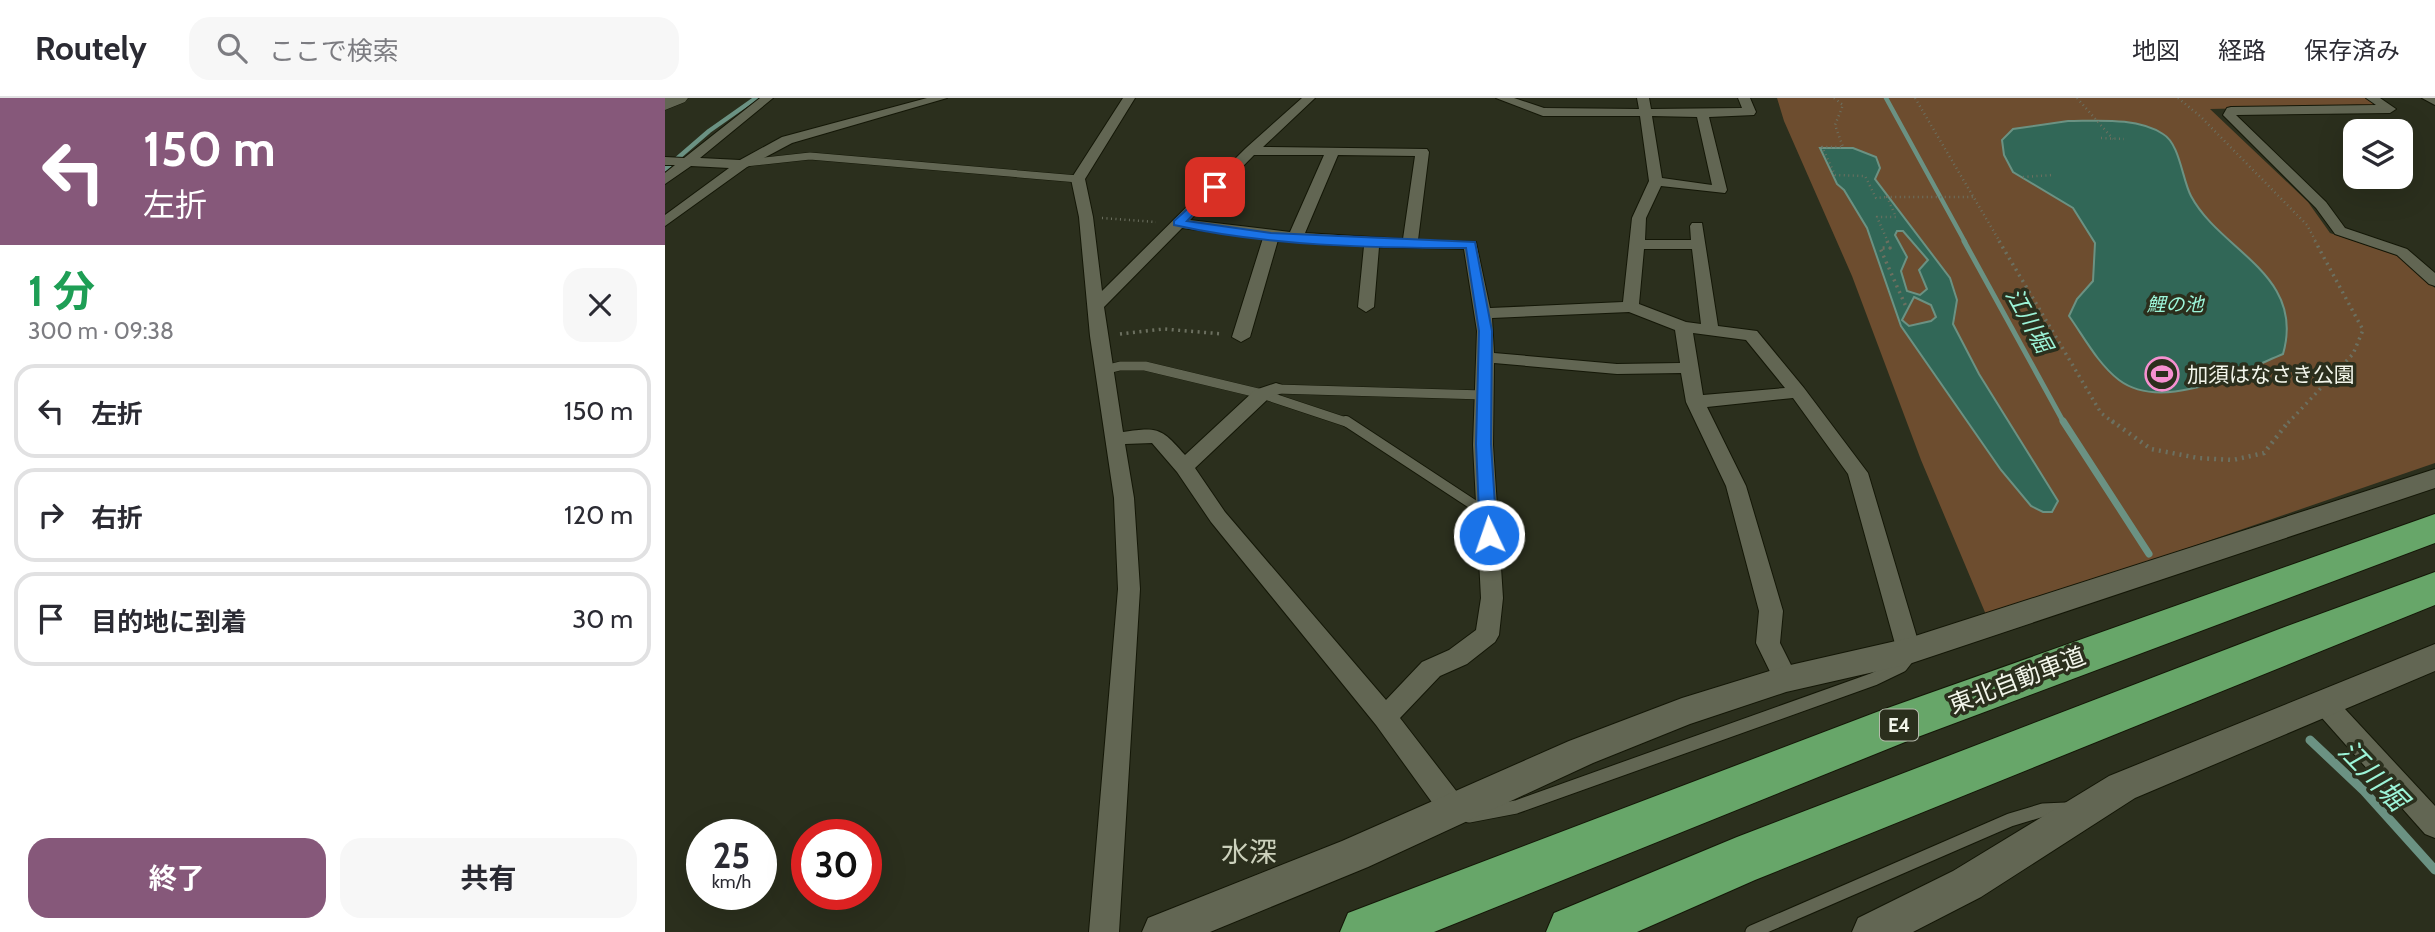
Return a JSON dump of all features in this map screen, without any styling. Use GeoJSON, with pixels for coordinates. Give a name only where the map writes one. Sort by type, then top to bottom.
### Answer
{"type":"FeatureCollection","features":[{"type":"Feature","properties":{"kind":"highway","name":"東北自動車道"},"geometry":{"type":"LineString","coordinates":[[1367,932],[2019,679],[2435,528]]}},
{"type":"Feature","properties":{"kind":"highway"},"geometry":{"type":"LineString","coordinates":[[1573,932],[1750,857],[2435,588]]}},
{"type":"Feature","properties":{"kind":"main road"},"geometry":{"type":"LineString","coordinates":[[665,105],[679,98]]}},
{"type":"Feature","properties":{"kind":"street"},"geometry":{"type":"LineString","coordinates":[[665,180],[767,98]]}},
{"type":"Feature","properties":{"kind":"street"},"geometry":{"type":"LineString","coordinates":[[665,222],[743,163],[787,140],[941,98]]}},
{"type":"Feature","properties":{"kind":"street"},"geometry":{"type":"LineString","coordinates":[[1104,932],[1129,589],[1116,439],[1099,335],[1086,217],[1078,179],[1129,98]]}},
{"type":"Feature","properties":{"kind":"street"},"geometry":{"type":"LineString","coordinates":[[1097,305],[1251,151],[1309,98]]}},
{"type":"Feature","properties":{"kind":"street"},"geometry":{"type":"LineString","coordinates":[[1502,98],[1543,112],[1645,104],[1702,113],[1750,112],[1744,98]]}},
{"type":"Feature","properties":{"kind":"street"},"geometry":{"type":"LineString","coordinates":[[2372,98],[2390,109],[2231,111],[2228,115],[2321,205],[2340,231],[2402,252],[2435,281]]}},
{"type":"Feature","properties":{"kind":"street"},"geometry":{"type":"LineString","coordinates":[[2428,98],[2435,101]]}},
{"type":"Feature","properties":{"kind":"street"},"geometry":{"type":"LineString","coordinates":[[1631,307],[1639,218],[1656,181],[1645,104]]}},
{"type":"Feature","properties":{"kind":"street"},"geometry":{"type":"LineString","coordinates":[[1656,181],[1720,190],[1702,113]]}},
{"type":"Feature","properties":{"kind":"street"},"geometry":{"type":"LineString","coordinates":[[1251,151],[1422,152],[1410,245]]}},
{"type":"Feature","properties":{"kind":"street"},"geometry":{"type":"LineString","coordinates":[[1295,238],[1333,152]]}},
{"type":"Feature","properties":{"kind":"street"},"geometry":{"type":"LineString","coordinates":[[665,161],[743,163]]}},
{"type":"Feature","properties":{"kind":"street"},"geometry":{"type":"LineString","coordinates":[[1178,223],[1271,237],[1410,245],[1471,245],[1486,331],[1483,444],[1492,598],[1487,635],[1458,657],[1431,669],[1385,717]]}},
{"type":"Feature","properties":{"kind":"street"},"geometry":{"type":"LineString","coordinates":[[1697,226],[1710,330]]}},
{"type":"Feature","properties":{"kind":"street"},"geometry":{"type":"LineString","coordinates":[[1241,337],[1271,237]]}},
{"type":"Feature","properties":{"kind":"street"},"geometry":{"type":"LineString","coordinates":[[1366,307],[1372,243]]}},
{"type":"Feature","properties":{"kind":"street"},"geometry":{"type":"LineString","coordinates":[[1637,244],[1699,245]]}},
{"type":"Feature","properties":{"kind":"street"},"geometry":{"type":"LineString","coordinates":[[1482,313],[1631,307],[1683,327],[1751,335],[1859,472],[1909,651]]}},
{"type":"Feature","properties":{"kind":"street"},"geometry":{"type":"LineString","coordinates":[[1683,327],[1695,402],[1736,486],[1771,611],[1768,643],[1786,679]]}},
{"type":"Feature","properties":{"kind":"street"},"geometry":{"type":"LineString","coordinates":[[1485,358],[1617,369],[1689,368]]}},
{"type":"Feature","properties":{"kind":"street"},"geometry":{"type":"LineString","coordinates":[[1184,467],[1269,391]]}},
{"type":"Feature","properties":{"kind":"street"},"geometry":{"type":"LineString","coordinates":[[1695,402],[1798,392]]}},
{"type":"Feature","properties":{"kind":"street"},"geometry":{"type":"LineString","coordinates":[[1116,439],[1142,435],[1158,437],[1184,467],[1218,517],[1385,717],[1454,810]]}},
{"type":"Feature","properties":{"kind":"street"},"geometry":{"type":"LineString","coordinates":[[1162,932],[1454,810],[1479,796],[1581,752],[1682,712],[1786,679],[1909,651],[2435,478]]}},
{"type":"Feature","properties":{"kind":"street"},"geometry":{"type":"LineString","coordinates":[[1872,932],[1968,884],[2122,787],[2435,657]]}},
{"type":"Feature","properties":{"kind":"street"},"geometry":{"type":"LineString","coordinates":[[2323,702],[2435,825]]}},
{"type":"Feature","properties":{"kind":"lane"},"geometry":{"type":"LineString","coordinates":[[743,163],[810,156],[1078,179]]}},
{"type":"Feature","properties":{"kind":"lane"},"geometry":{"type":"LineString","coordinates":[[1104,370],[1121,366],[1145,366],[1269,391],[1347,421],[1487,513]]}},
{"type":"Feature","properties":{"kind":"lane"},"geometry":{"type":"LineString","coordinates":[[1269,391],[1484,395]]}},
{"type":"Feature","properties":{"kind":"lane"},"geometry":{"type":"LineString","coordinates":[[1454,810],[1468,816],[1516,807],[1874,679],[1901,666],[1908,659],[1909,651]]}},
{"type":"Feature","properties":{"kind":"lane"},"geometry":{"type":"LineString","coordinates":[[1752,932],[2010,820],[2043,810],[2087,809]]}},
{"type":"Feature","properties":{"kind":"path"},"geometry":{"type":"LineString","coordinates":[[1835,98],[1843,105],[1835,125],[1843,147],[1822,147],[1835,175],[1865,176],[1876,198],[1973,197]]}},
{"type":"Feature","properties":{"kind":"path"},"geometry":{"type":"LineString","coordinates":[[1915,98],[2101,414],[2151,449],[2198,458],[2233,460],[2264,453],[2292,417],[2353,354],[2363,330],[2307,225],[2200,116],[2178,98]]}},
{"type":"Feature","properties":{"kind":"path"},"geometry":{"type":"LineString","coordinates":[[2077,98],[2113,139]]}},
{"type":"Feature","properties":{"kind":"path"},"geometry":{"type":"LineString","coordinates":[[2101,138],[2124,139]]}},
{"type":"Feature","properties":{"kind":"path"},"geometry":{"type":"LineString","coordinates":[[2023,177],[2052,175]]}},
{"type":"Feature","properties":{"kind":"path"},"geometry":{"type":"LineString","coordinates":[[1888,197],[1896,217],[1877,218],[1890,248],[1880,248],[1907,309]]}},
{"type":"Feature","properties":{"kind":"path"},"geometry":{"type":"LineString","coordinates":[[1086,217],[1178,223]]}},
{"type":"Feature","properties":{"kind":"path"},"geometry":{"type":"LineString","coordinates":[[1099,335],[1164,329],[1241,337]]}},
{"type":"Feature","properties":{"kind":"shaded area","name":"加須はなさき公園"},"geometry":{"type":"Polygon","coordinates":[[[1777,98],[2366,98],[2377,105],[2210,109],[2308,202],[2330,233],[2398,256],[2435,288],[2435,463],[1987,617],[1921,460],[1852,276],[1784,121],[1777,98]]]}},
{"type":"Feature","properties":{"kind":"water","name":"鯉の池"},"geometry":{"type":"Polygon","coordinates":[[[2068,121],[2129,122],[2153,129],[2169,139],[2191,196],[2204,215],[2272,283],[2282,303],[2287,326],[2283,354],[2224,379],[2179,391],[2137,389],[2119,380],[2104,366],[2069,316],[2077,299],[2093,281],[2095,243],[2073,208],[2013,172],[2004,155],[2002,140],[2013,129],[2068,121]]]}},
{"type":"Feature","properties":{"kind":"water"},"geometry":{"type":"Polygon","coordinates":[[[1820,148],[1853,148],[1876,157],[1880,168],[1875,179],[1950,278],[1957,300],[1953,324],[1979,374],[2058,501],[2052,512],[2043,512],[2031,506],[2001,470],[1901,326],[1867,228],[1844,190],[1837,184],[1820,148]],[[1897,231],[1895,235],[1907,257],[1901,271],[1907,291],[1920,295],[1927,289],[1919,270],[1928,260],[1903,231],[1897,231]],[[1914,297],[1902,320],[1909,326],[1931,321],[1936,317],[1931,305],[1914,297]]]}},
{"type":"Feature","properties":{"kind":"waterway"},"geometry":{"type":"LineString","coordinates":[[665,169],[709,131],[756,98]]}},
{"type":"Feature","properties":{"kind":"waterway","name":"江川堀"},"geometry":{"type":"LineString","coordinates":[[1886,98],[1965,242]]}},
{"type":"Feature","properties":{"kind":"waterway","name":"江川堀"},"geometry":{"type":"LineString","coordinates":[[1964,241],[2064,423]]}},
{"type":"Feature","properties":{"kind":"waterway","name":"江川堀"},"geometry":{"type":"LineString","coordinates":[[2063,421],[2149,554]]}},
{"type":"Feature","properties":{"kind":"waterway","name":"江川堀"},"geometry":{"type":"LineString","coordinates":[[2310,740],[2364,791],[2435,870]]}},
{"type":"Feature","properties":{"kind":"place","name":"加須はなさき公園"},"geometry":{"type":"Point","coordinates":[2162,374]}},
{"type":"Feature","properties":{"kind":"district","name":"水深"},"geometry":{"type":"Point","coordinates":[1249,852]}},
{"type":"Feature","properties":{"kind":"route"},"geometry":{"type":"LineString","coordinates":[[1215,187],[1178,223],[1271,237],[1410,245],[1471,245],[1486,331],[1483,444],[1489,535]]}}]}
